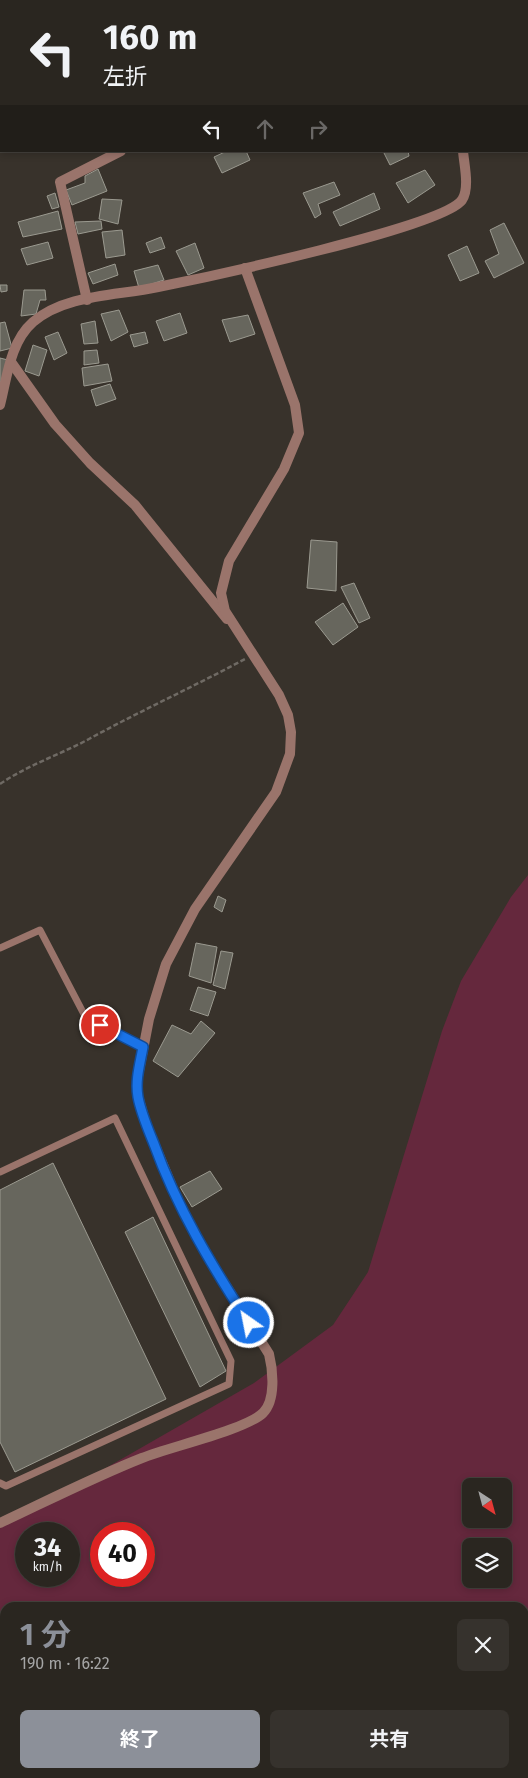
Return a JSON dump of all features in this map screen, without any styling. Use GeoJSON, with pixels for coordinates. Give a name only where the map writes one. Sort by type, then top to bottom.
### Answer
{"type":"FeatureCollection","features":[{"type":"Feature","properties":{"kind":"street"},"geometry":{"type":"LineString","coordinates":[[87,300],[60,182],[119,152]]}},
{"type":"Feature","properties":{"kind":"street"},"geometry":{"type":"LineString","coordinates":[[0,405],[18,341],[31,324],[58,306],[245,268],[409,225],[449,210],[465,194],[463,152]]}},
{"type":"Feature","properties":{"kind":"street"},"geometry":{"type":"LineString","coordinates":[[238,633],[222,602],[221,593],[225,574],[238,544],[292,453],[299,425],[295,405],[245,268]]}},
{"type":"Feature","properties":{"kind":"street"},"geometry":{"type":"LineString","coordinates":[[0,1523],[142,1458],[252,1421],[262,1414],[268,1403],[272,1387],[272,1365],[269,1354],[206,1254],[182,1210],[146,1124],[138,1096],[137,1081],[157,986],[176,942],[195,909],[267,807],[284,776],[291,739],[288,715],[280,695],[238,633],[135,505],[90,463],[55,424],[11,362]]}},
{"type":"Feature","properties":{"kind":"lane"},"geometry":{"type":"LineString","coordinates":[[0,948],[40,930],[86,1018],[143,1047]]}},
{"type":"Feature","properties":{"kind":"lane"},"geometry":{"type":"LineString","coordinates":[[0,1172],[115,1118],[231,1361],[228,1384],[6,1486],[0,1482]]}},
{"type":"Feature","properties":{"kind":"path"},"geometry":{"type":"LineString","coordinates":[[0,784],[47,758],[89,739],[106,728],[160,703],[253,655]]}},
{"type":"Feature","properties":{"kind":"shaded area"},"geometry":{"type":"Polygon","coordinates":[[[528,875],[528,1602],[0,1602],[0,1525],[78,1484],[254,1383],[333,1325],[368,1272],[442,1031],[461,981],[511,897],[528,875]]]}},
{"type":"Feature","properties":{"kind":"building"},"geometry":{"type":"Polygon","coordinates":[[[225,152],[246,152],[250,160],[222,173],[214,157],[225,152]]]}},
{"type":"Feature","properties":{"kind":"building"},"geometry":{"type":"Polygon","coordinates":[[[408,152],[409,156],[390,165],[384,153],[408,152]]]}},
{"type":"Feature","properties":{"kind":"building"},"geometry":{"type":"Polygon","coordinates":[[[98,169],[107,191],[72,205],[66,190],[85,183],[85,176],[98,169]]]}},
{"type":"Feature","properties":{"kind":"building"},"geometry":{"type":"Polygon","coordinates":[[[425,170],[435,185],[408,203],[396,183],[425,170]]]}},
{"type":"Feature","properties":{"kind":"building"},"geometry":{"type":"Polygon","coordinates":[[[334,182],[340,195],[318,204],[321,214],[315,218],[303,193],[334,182]]]}},
{"type":"Feature","properties":{"kind":"building"},"geometry":{"type":"Polygon","coordinates":[[[55,193],[59,207],[52,209],[47,196],[55,193]]]}},
{"type":"Feature","properties":{"kind":"building"},"geometry":{"type":"Polygon","coordinates":[[[374,193],[380,209],[340,226],[333,212],[374,193]]]}},
{"type":"Feature","properties":{"kind":"building"},"geometry":{"type":"Polygon","coordinates":[[[102,199],[122,200],[118,224],[99,219],[102,199]]]}},
{"type":"Feature","properties":{"kind":"building"},"geometry":{"type":"Polygon","coordinates":[[[58,211],[62,229],[23,237],[18,222],[58,211]]]}},
{"type":"Feature","properties":{"kind":"building"},"geometry":{"type":"Polygon","coordinates":[[[101,221],[102,229],[78,234],[75,222],[101,221]]]}},
{"type":"Feature","properties":{"kind":"building"},"geometry":{"type":"Polygon","coordinates":[[[504,223],[524,263],[494,278],[485,261],[499,254],[490,230],[504,223]]]}},
{"type":"Feature","properties":{"kind":"building"},"geometry":{"type":"Polygon","coordinates":[[[122,230],[125,255],[106,258],[102,232],[122,230]]]}},
{"type":"Feature","properties":{"kind":"building"},"geometry":{"type":"Polygon","coordinates":[[[161,237],[165,248],[150,253],[146,243],[161,237]]]}},
{"type":"Feature","properties":{"kind":"building"},"geometry":{"type":"Polygon","coordinates":[[[48,242],[53,258],[27,265],[21,249],[48,242]]]}},
{"type":"Feature","properties":{"kind":"building"},"geometry":{"type":"Polygon","coordinates":[[[195,243],[204,268],[188,275],[176,251],[195,243]]]}},
{"type":"Feature","properties":{"kind":"building"},"geometry":{"type":"Polygon","coordinates":[[[467,246],[479,273],[460,281],[448,255],[467,246]]]}},
{"type":"Feature","properties":{"kind":"building"},"geometry":{"type":"Polygon","coordinates":[[[115,264],[118,275],[93,284],[88,273],[115,264]]]}},
{"type":"Feature","properties":{"kind":"building"},"geometry":{"type":"Polygon","coordinates":[[[158,265],[164,280],[139,288],[134,271],[158,265]]]}},
{"type":"Feature","properties":{"kind":"building"},"geometry":{"type":"Polygon","coordinates":[[[0,285],[7,285],[7,291],[1,292],[0,285]]]}},
{"type":"Feature","properties":{"kind":"building"},"geometry":{"type":"Polygon","coordinates":[[[24,290],[45,290],[46,300],[40,300],[36,314],[21,316],[24,290]]]}},
{"type":"Feature","properties":{"kind":"building"},"geometry":{"type":"Polygon","coordinates":[[[119,310],[128,332],[111,341],[101,314],[119,310]]]}},
{"type":"Feature","properties":{"kind":"building"},"geometry":{"type":"Polygon","coordinates":[[[180,313],[187,333],[164,341],[156,321],[180,313]]]}},
{"type":"Feature","properties":{"kind":"building"},"geometry":{"type":"Polygon","coordinates":[[[248,315],[255,334],[230,342],[222,320],[248,315]]]}},
{"type":"Feature","properties":{"kind":"building"},"geometry":{"type":"Polygon","coordinates":[[[95,321],[98,343],[84,344],[81,324],[95,321]]]}},
{"type":"Feature","properties":{"kind":"building"},"geometry":{"type":"Polygon","coordinates":[[[5,322],[12,348],[0,351],[0,323],[5,322]]]}},
{"type":"Feature","properties":{"kind":"building"},"geometry":{"type":"Polygon","coordinates":[[[58,332],[67,353],[54,360],[45,337],[58,332]]]}},
{"type":"Feature","properties":{"kind":"building"},"geometry":{"type":"Polygon","coordinates":[[[145,332],[148,343],[134,347],[130,335],[145,332]]]}},
{"type":"Feature","properties":{"kind":"building"},"geometry":{"type":"Polygon","coordinates":[[[33,345],[47,350],[39,376],[25,371],[33,345]]]}},
{"type":"Feature","properties":{"kind":"building"},"geometry":{"type":"Polygon","coordinates":[[[97,350],[99,363],[84,365],[84,351],[97,350]]]}},
{"type":"Feature","properties":{"kind":"building"},"geometry":{"type":"Polygon","coordinates":[[[0,358],[8,360],[0,385],[0,358]]]}},
{"type":"Feature","properties":{"kind":"building"},"geometry":{"type":"Polygon","coordinates":[[[108,364],[112,381],[84,386],[82,368],[108,364]]]}},
{"type":"Feature","properties":{"kind":"building"},"geometry":{"type":"Polygon","coordinates":[[[110,384],[116,399],[96,406],[91,390],[110,384]]]}},
{"type":"Feature","properties":{"kind":"building"},"geometry":{"type":"Polygon","coordinates":[[[311,540],[337,542],[336,591],[307,588],[311,540]]]}},
{"type":"Feature","properties":{"kind":"building"},"geometry":{"type":"Polygon","coordinates":[[[354,583],[370,618],[359,623],[341,587],[354,583]]]}},
{"type":"Feature","properties":{"kind":"building"},"geometry":{"type":"Polygon","coordinates":[[[343,603],[358,627],[333,645],[315,622],[343,603]]]}},
{"type":"Feature","properties":{"kind":"building"},"geometry":{"type":"Polygon","coordinates":[[[218,896],[226,900],[222,912],[214,907],[218,896]]]}},
{"type":"Feature","properties":{"kind":"building"},"geometry":{"type":"Polygon","coordinates":[[[196,943],[217,947],[211,983],[189,976],[196,943]]]}},
{"type":"Feature","properties":{"kind":"building"},"geometry":{"type":"Polygon","coordinates":[[[221,951],[233,953],[225,989],[213,985],[221,951]]]}},
{"type":"Feature","properties":{"kind":"building"},"geometry":{"type":"Polygon","coordinates":[[[198,987],[216,992],[208,1016],[190,1010],[198,987]]]}},
{"type":"Feature","properties":{"kind":"building"},"geometry":{"type":"Polygon","coordinates":[[[201,1021],[215,1033],[178,1077],[153,1061],[172,1025],[191,1034],[201,1021]]]}},
{"type":"Feature","properties":{"kind":"building"},"geometry":{"type":"Polygon","coordinates":[[[53,1163],[166,1399],[15,1472],[0,1442],[0,1190],[53,1163]]]}},
{"type":"Feature","properties":{"kind":"building"},"geometry":{"type":"Polygon","coordinates":[[[210,1171],[222,1189],[192,1207],[180,1187],[210,1171]]]}},
{"type":"Feature","properties":{"kind":"building"},"geometry":{"type":"Polygon","coordinates":[[[153,1217],[226,1371],[200,1387],[125,1232],[153,1217]]]}},
{"type":"Feature","properties":{"kind":"route"},"geometry":{"type":"LineString","coordinates":[[100,1025],[143,1047],[137,1081],[138,1096],[146,1124],[178,1201],[206,1254],[249,1323]]}}]}
